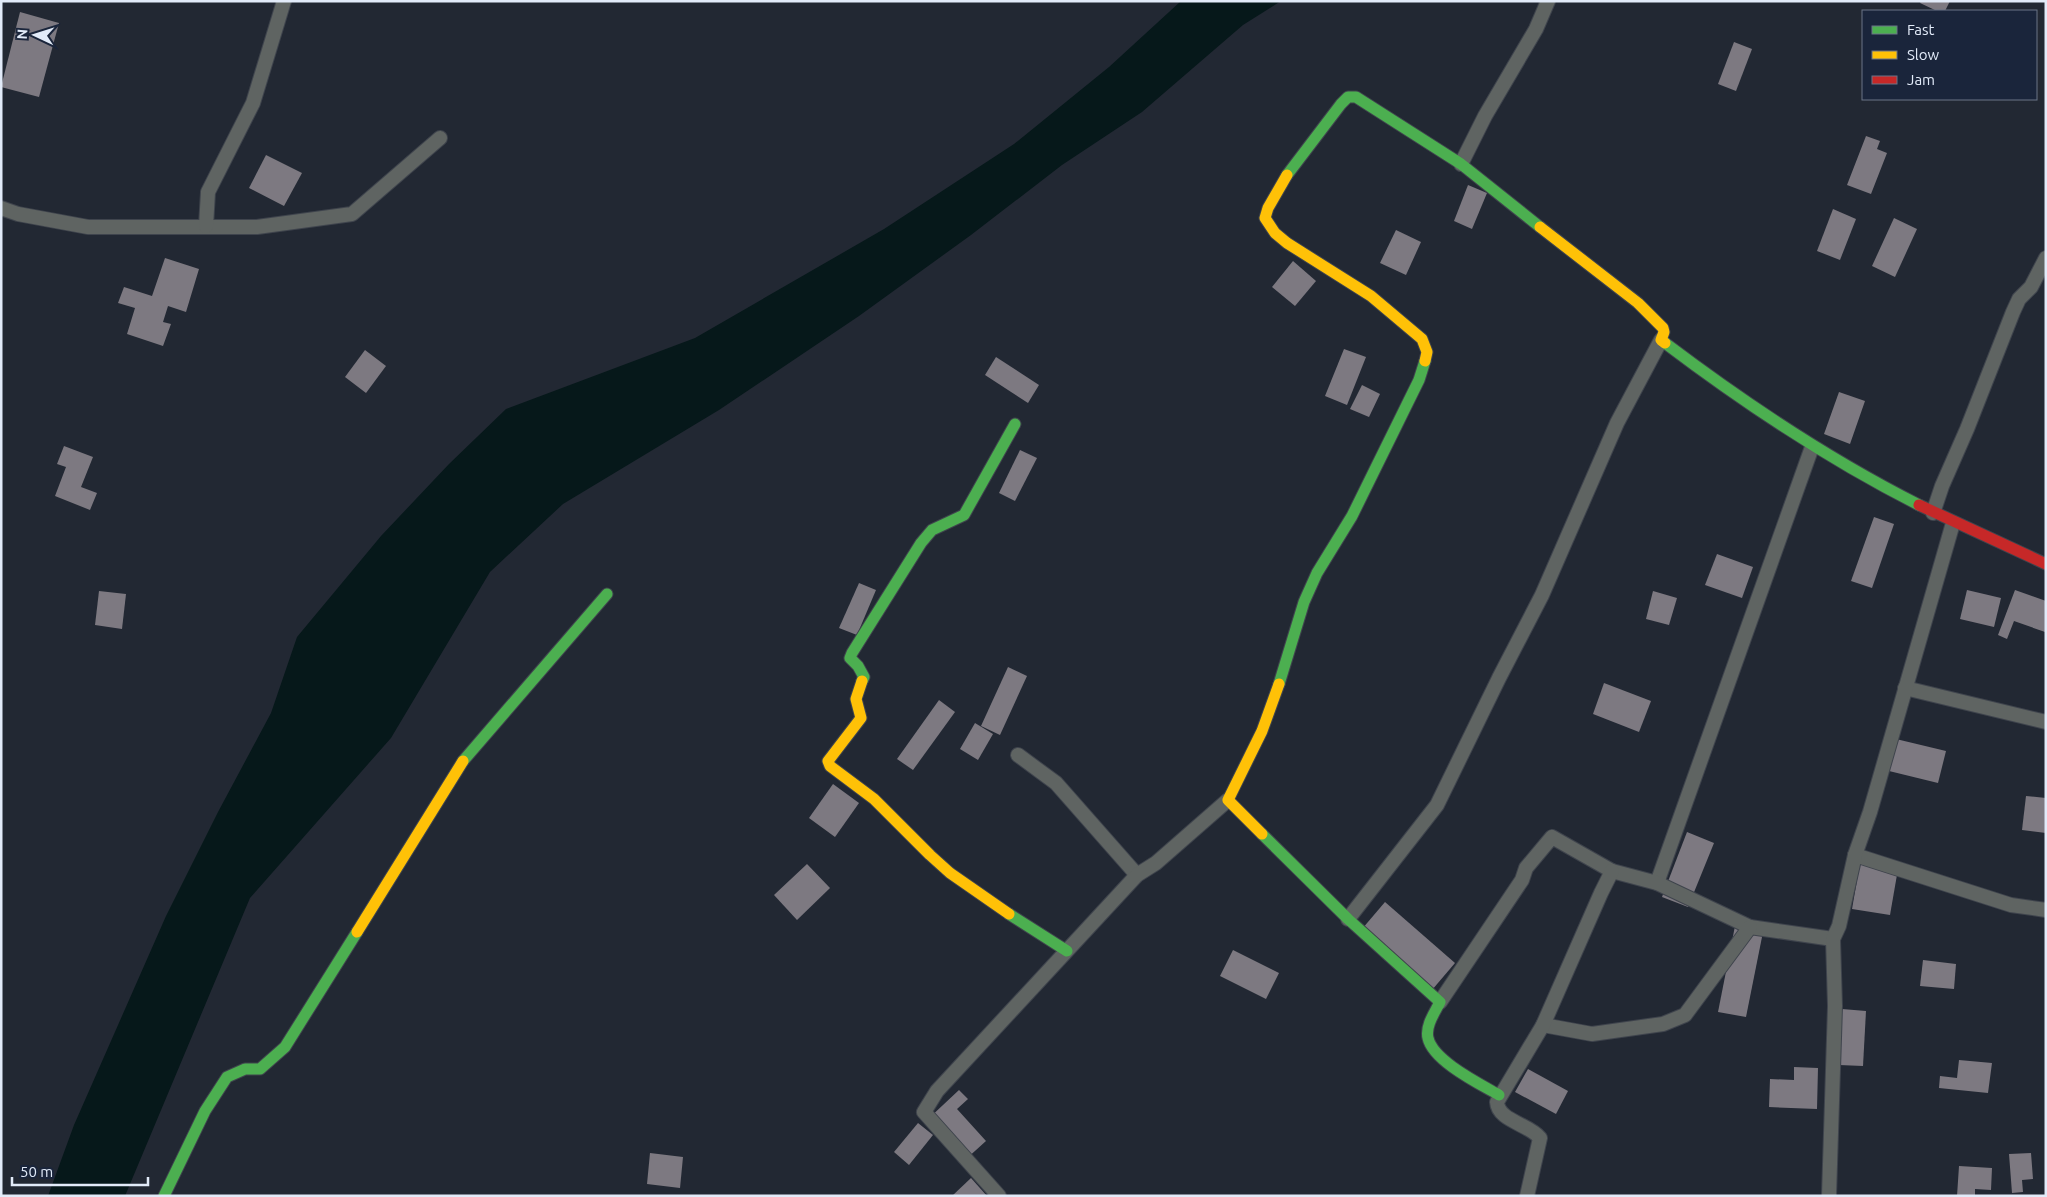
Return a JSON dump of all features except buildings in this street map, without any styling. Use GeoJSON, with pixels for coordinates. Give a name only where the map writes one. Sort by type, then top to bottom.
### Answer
{"type":"FeatureCollection","features":[{"type":"Feature","properties":{"kind":"street"},"geometry":{"type":"LineString","coordinates":[[206,226],[208,192],[253,102],[284,1]]}},
{"type":"Feature","properties":{"kind":"street"},"geometry":{"type":"LineString","coordinates":[[1461,164],[1536,29],[1548,1]]}},
{"type":"Feature","properties":{"kind":"street"},"geometry":{"type":"LineString","coordinates":[[999,1196],[924,1112],[937,1091],[1137,875],[1156,863],[1228,800],[1262,731],[1285,666],[1304,602],[1316,573],[1352,516],[1419,380],[1427,352],[1422,338],[1371,296],[1331,272],[1275,233],[1268,223],[1265,213],[1284,182],[1341,104],[1348,97],[1356,97],[1461,164],[1574,255],[1638,302],[1663,328],[1661,340],[1617,423],[1542,595],[1437,805],[1348,919]]}},
{"type":"Feature","properties":{"kind":"street"},"geometry":{"type":"LineString","coordinates":[[1,208],[18,214],[88,227],[258,226],[352,214],[440,138]]}},
{"type":"Feature","properties":{"kind":"street"},"geometry":{"type":"LineString","coordinates":[[1934,513],[1942,486],[1967,429],[2013,312],[2020,299],[2031,288],[2046,258]]}},
{"type":"Feature","properties":{"kind":"street"},"geometry":{"type":"LineString","coordinates":[[1661,340],[1734,395],[1812,447],[1953,523],[2046,564]]}},
{"type":"Feature","properties":{"kind":"street"},"geometry":{"type":"LineString","coordinates":[[1015,424],[964,515],[932,530],[921,543],[852,653],[850,658],[864,676],[856,697],[856,704],[862,711],[862,718],[828,761],[830,766],[844,774],[897,820],[934,860],[977,894],[1031,926],[1067,951]]}},
{"type":"Feature","properties":{"kind":"street"},"geometry":{"type":"LineString","coordinates":[[1657,883],[1812,447]]}},
{"type":"Feature","properties":{"kind":"street"},"geometry":{"type":"LineString","coordinates":[[1829,1196],[1835,1006],[1833,939],[1839,926],[1855,855],[1870,812],[1953,523]]}},
{"type":"Feature","properties":{"kind":"street"},"geometry":{"type":"LineString","coordinates":[[164,1196],[205,1111],[227,1077],[245,1069],[260,1069],[285,1047],[462,762],[607,594]]}},
{"type":"Feature","properties":{"kind":"street"},"geometry":{"type":"LineString","coordinates":[[1905,688],[2046,722]]}},
{"type":"Feature","properties":{"kind":"street"},"geometry":{"type":"LineString","coordinates":[[1018,755],[1056,783],[1137,875]]}},
{"type":"Feature","properties":{"kind":"street"},"geometry":{"type":"LineString","coordinates":[[1228,800],[1348,919],[1440,1002]]}},
{"type":"Feature","properties":{"kind":"street"},"geometry":{"type":"LineString","coordinates":[[1499,1095],[1450,1064],[1431,1046],[1428,1032],[1440,1002],[1522,880],[1526,868],[1552,837],[1612,871],[1657,883],[1750,927],[1833,939]]}},
{"type":"Feature","properties":{"kind":"street"},"geometry":{"type":"LineString","coordinates":[[1855,855],[2011,905],[2046,910]]}},
{"type":"Feature","properties":{"kind":"street"},"geometry":{"type":"LineString","coordinates":[[1527,1196],[1540,1138],[1524,1126],[1501,1114],[1497,1109],[1497,1102],[1499,1095],[1543,1025],[1612,871]]}},
{"type":"Feature","properties":{"kind":"street"},"geometry":{"type":"LineString","coordinates":[[1543,1025],[1592,1034],[1664,1024],[1685,1015],[1750,927]]}},
{"type":"Feature","properties":{"kind":"shaded area"},"geometry":{"type":"Polygon","coordinates":[[[1181,1],[1281,1],[1243,25],[1142,112],[1062,165],[971,235],[859,316],[719,410],[563,504],[490,572],[391,738],[250,898],[125,1196],[48,1196],[74,1125],[166,916],[218,812],[271,713],[297,637],[381,536],[449,464],[506,409],[695,338],[884,229],[1014,144],[1109,67],[1181,1]]]}},
{"type":"Feature","properties":{"kind":"traffic: fast"},"geometry":{"type":"LineString","coordinates":[[1287,175],[1341,104],[1348,97],[1356,97],[1461,164],[1540,227]]}},
{"type":"Feature","properties":{"kind":"traffic: fast"},"geometry":{"type":"LineString","coordinates":[[1665,343],[1726,388],[1820,450],[1919,505]]}},
{"type":"Feature","properties":{"kind":"traffic: fast"},"geometry":{"type":"LineString","coordinates":[[1279,684],[1304,602],[1317,573],[1352,516],[1419,380],[1425,361]]}},
{"type":"Feature","properties":{"kind":"traffic: fast"},"geometry":{"type":"LineString","coordinates":[[862,681],[864,677],[858,666],[850,658],[852,653],[921,543],[932,530],[964,515],[1015,424]]}},
{"type":"Feature","properties":{"kind":"traffic: fast"},"geometry":{"type":"LineString","coordinates":[[463,761],[607,594]]}},
{"type":"Feature","properties":{"kind":"traffic: fast"},"geometry":{"type":"LineString","coordinates":[[1262,834],[1348,919],[1440,1002],[1431,1019],[1427,1033],[1432,1047],[1458,1071],[1499,1095]]}},
{"type":"Feature","properties":{"kind":"traffic: fast"},"geometry":{"type":"LineString","coordinates":[[1009,914],[1067,951]]}},
{"type":"Feature","properties":{"kind":"traffic: fast"},"geometry":{"type":"LineString","coordinates":[[164,1196],[205,1111],[227,1077],[245,1069],[260,1069],[285,1047],[357,932]]}},
{"type":"Feature","properties":{"kind":"traffic: slow"},"geometry":{"type":"LineString","coordinates":[[1287,175],[1268,208],[1265,218],[1275,233],[1287,243],[1371,296],[1422,339],[1427,352],[1425,361]]}},
{"type":"Feature","properties":{"kind":"traffic: slow"},"geometry":{"type":"LineString","coordinates":[[1540,227],[1638,303],[1663,328],[1664,332],[1661,340],[1665,343]]}},
{"type":"Feature","properties":{"kind":"traffic: slow"},"geometry":{"type":"LineString","coordinates":[[862,681],[856,699],[861,718],[828,761],[830,766],[874,799],[950,873],[1009,914]]}},
{"type":"Feature","properties":{"kind":"traffic: slow"},"geometry":{"type":"LineString","coordinates":[[1262,834],[1228,800],[1262,731],[1279,684]]}},
{"type":"Feature","properties":{"kind":"traffic: slow"},"geometry":{"type":"LineString","coordinates":[[357,932],[463,761]]}},
{"type":"Feature","properties":{"kind":"traffic: jam"},"geometry":{"type":"LineString","coordinates":[[1919,505],[2046,564]]}}]}
